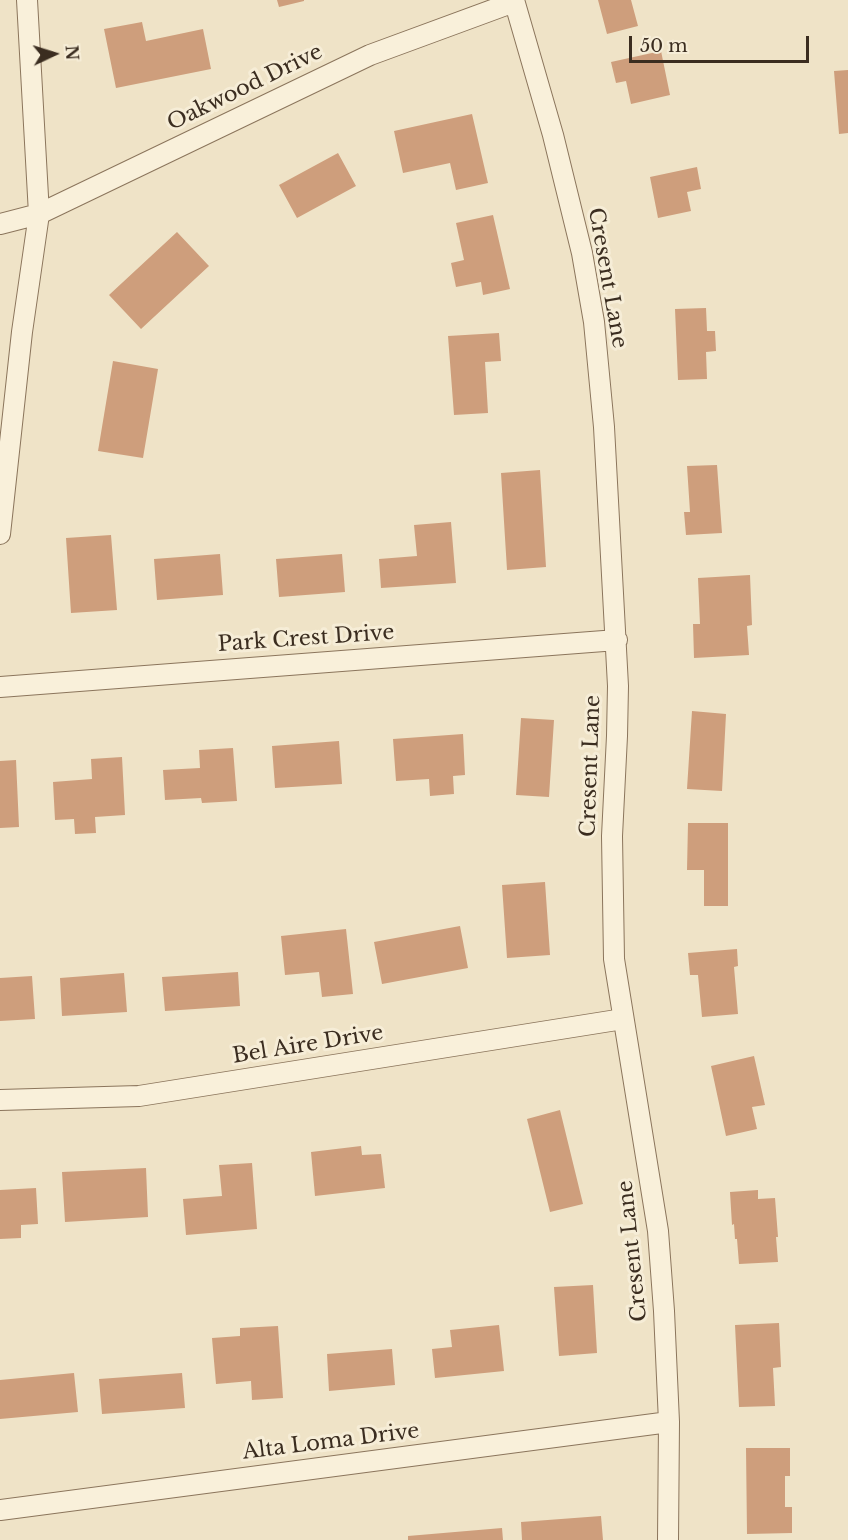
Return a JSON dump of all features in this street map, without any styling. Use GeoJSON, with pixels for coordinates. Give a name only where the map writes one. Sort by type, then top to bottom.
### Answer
{"type":"FeatureCollection","features":[{"type":"Feature","properties":{"kind":"street"},"geometry":{"type":"LineString","coordinates":[[0,534],[22,332],[39,214],[27,0]]}},
{"type":"Feature","properties":{"kind":"street","name":"Oakwood Drive"},"geometry":{"type":"LineString","coordinates":[[0,224],[39,214],[369,55],[514,1]]}},
{"type":"Feature","properties":{"kind":"street","name":"Cresent Lane"},"geometry":{"type":"LineString","coordinates":[[514,1],[564,178],[582,254],[594,322],[604,427],[617,640],[617,736],[612,836],[614,959],[658,1231],[669,1422],[668,1540]]}},
{"type":"Feature","properties":{"kind":"street","name":"Park Crest Drive"},"geometry":{"type":"LineString","coordinates":[[0,687],[617,640]]}},
{"type":"Feature","properties":{"kind":"street","name":"Bel Aire Drive"},"geometry":{"type":"LineString","coordinates":[[0,1100],[139,1096],[623,1019]]}},
{"type":"Feature","properties":{"kind":"street","name":"Alta Loma Drive"},"geometry":{"type":"LineString","coordinates":[[0,1510],[669,1422]]}},
{"type":"Feature","properties":{"kind":"building"},"geometry":{"type":"Polygon","coordinates":[[[277,0],[304,0],[304,1],[279,7],[277,0]]]}},
{"type":"Feature","properties":{"kind":"building"},"geometry":{"type":"Polygon","coordinates":[[[598,0],[631,0],[638,26],[607,34],[598,0]]]}},
{"type":"Feature","properties":{"kind":"building"},"geometry":{"type":"Polygon","coordinates":[[[142,22],[146,41],[203,29],[211,69],[116,88],[104,29],[142,22]]]}},
{"type":"Feature","properties":{"kind":"building"},"geometry":{"type":"Polygon","coordinates":[[[661,51],[670,95],[631,104],[626,81],[616,83],[611,62],[661,51]]]}},
{"type":"Feature","properties":{"kind":"building"},"geometry":{"type":"Polygon","coordinates":[[[848,70],[848,133],[839,134],[834,71],[848,70]]]}},
{"type":"Feature","properties":{"kind":"building"},"geometry":{"type":"Polygon","coordinates":[[[472,114],[488,183],[456,190],[450,163],[403,173],[394,131],[472,114]]]}},
{"type":"Feature","properties":{"kind":"building"},"geometry":{"type":"Polygon","coordinates":[[[338,153],[356,186],[297,218],[279,185],[338,153]]]}},
{"type":"Feature","properties":{"kind":"building"},"geometry":{"type":"Polygon","coordinates":[[[697,167],[701,189],[687,192],[691,211],[658,218],[650,177],[697,167]]]}},
{"type":"Feature","properties":{"kind":"building"},"geometry":{"type":"Polygon","coordinates":[[[493,215],[510,289],[483,295],[481,282],[456,287],[451,263],[464,260],[456,223],[493,215]]]}},
{"type":"Feature","properties":{"kind":"building"},"geometry":{"type":"Polygon","coordinates":[[[177,232],[209,266],[141,329],[109,295],[177,232]]]}},
{"type":"Feature","properties":{"kind":"building"},"geometry":{"type":"Polygon","coordinates":[[[706,308],[707,331],[715,331],[716,351],[706,352],[707,379],[678,380],[675,309],[706,308]]]}},
{"type":"Feature","properties":{"kind":"building"},"geometry":{"type":"Polygon","coordinates":[[[499,333],[501,361],[485,362],[488,413],[454,415],[448,336],[499,333]]]}},
{"type":"Feature","properties":{"kind":"building"},"geometry":{"type":"Polygon","coordinates":[[[113,361],[158,369],[143,458],[98,451],[113,361]]]}},
{"type":"Feature","properties":{"kind":"building"},"geometry":{"type":"Polygon","coordinates":[[[717,465],[722,533],[686,535],[684,512],[690,512],[687,466],[717,465]]]}},
{"type":"Feature","properties":{"kind":"building"},"geometry":{"type":"Polygon","coordinates":[[[540,470],[546,567],[507,570],[501,473],[540,470]]]}},
{"type":"Feature","properties":{"kind":"building"},"geometry":{"type":"Polygon","coordinates":[[[451,522],[456,583],[381,588],[379,559],[417,556],[414,525],[451,522]]]}},
{"type":"Feature","properties":{"kind":"building"},"geometry":{"type":"Polygon","coordinates":[[[111,535],[117,610],[71,613],[66,538],[111,535]]]}},
{"type":"Feature","properties":{"kind":"building"},"geometry":{"type":"Polygon","coordinates":[[[220,554],[223,595],[157,600],[154,559],[220,554]]]}},
{"type":"Feature","properties":{"kind":"building"},"geometry":{"type":"Polygon","coordinates":[[[342,554],[345,592],[279,597],[276,559],[342,554]]]}},
{"type":"Feature","properties":{"kind":"building"},"geometry":{"type":"Polygon","coordinates":[[[750,575],[752,625],[747,626],[749,655],[694,658],[693,624],[700,624],[698,578],[750,575]]]}},
{"type":"Feature","properties":{"kind":"building"},"geometry":{"type":"Polygon","coordinates":[[[692,711],[726,714],[722,791],[687,789],[692,711]]]}},
{"type":"Feature","properties":{"kind":"building"},"geometry":{"type":"Polygon","coordinates":[[[521,718],[554,720],[549,797],[516,795],[521,718]]]}},
{"type":"Feature","properties":{"kind":"building"},"geometry":{"type":"Polygon","coordinates":[[[463,734],[465,775],[453,776],[454,794],[430,796],[429,779],[396,781],[393,739],[463,734]]]}},
{"type":"Feature","properties":{"kind":"building"},"geometry":{"type":"Polygon","coordinates":[[[339,741],[342,784],[275,788],[272,746],[339,741]]]}},
{"type":"Feature","properties":{"kind":"building"},"geometry":{"type":"Polygon","coordinates":[[[233,748],[237,801],[202,803],[201,798],[165,800],[163,770],[200,768],[199,750],[233,748]]]}},
{"type":"Feature","properties":{"kind":"building"},"geometry":{"type":"Polygon","coordinates":[[[122,757],[125,815],[95,817],[96,833],[75,834],[74,819],[55,820],[53,782],[92,779],[91,759],[122,757]]]}},
{"type":"Feature","properties":{"kind":"building"},"geometry":{"type":"Polygon","coordinates":[[[16,760],[19,827],[0,828],[0,761],[16,760]]]}},
{"type":"Feature","properties":{"kind":"building"},"geometry":{"type":"Polygon","coordinates":[[[688,823],[728,823],[728,906],[704,906],[704,870],[687,870],[688,823]]]}},
{"type":"Feature","properties":{"kind":"building"},"geometry":{"type":"Polygon","coordinates":[[[545,882],[550,955],[507,958],[502,885],[545,882]]]}},
{"type":"Feature","properties":{"kind":"building"},"geometry":{"type":"Polygon","coordinates":[[[460,926],[468,968],[382,984],[374,942],[460,926]]]}},
{"type":"Feature","properties":{"kind":"building"},"geometry":{"type":"Polygon","coordinates":[[[346,929],[353,994],[322,997],[319,972],[285,975],[281,936],[346,929]]]}},
{"type":"Feature","properties":{"kind":"building"},"geometry":{"type":"Polygon","coordinates":[[[737,949],[738,966],[734,967],[738,1014],[702,1017],[698,975],[690,975],[688,953],[737,949]]]}},
{"type":"Feature","properties":{"kind":"building"},"geometry":{"type":"Polygon","coordinates":[[[238,972],[240,1006],[165,1011],[162,977],[238,972]]]}},
{"type":"Feature","properties":{"kind":"building"},"geometry":{"type":"Polygon","coordinates":[[[124,973],[127,1012],[62,1016],[60,978],[124,973]]]}},
{"type":"Feature","properties":{"kind":"building"},"geometry":{"type":"Polygon","coordinates":[[[32,976],[35,1019],[0,1021],[0,978],[32,976]]]}},
{"type":"Feature","properties":{"kind":"building"},"geometry":{"type":"Polygon","coordinates":[[[754,1056],[765,1105],[752,1107],[757,1129],[726,1136],[711,1066],[754,1056]]]}},
{"type":"Feature","properties":{"kind":"building"},"geometry":{"type":"Polygon","coordinates":[[[560,1110],[583,1204],[550,1212],[527,1119],[560,1110]]]}},
{"type":"Feature","properties":{"kind":"building"},"geometry":{"type":"Polygon","coordinates":[[[361,1146],[362,1155],[381,1154],[385,1188],[315,1196],[311,1152],[361,1146]]]}},
{"type":"Feature","properties":{"kind":"building"},"geometry":{"type":"Polygon","coordinates":[[[252,1163],[257,1229],[186,1235],[183,1199],[222,1196],[219,1165],[252,1163]]]}},
{"type":"Feature","properties":{"kind":"building"},"geometry":{"type":"Polygon","coordinates":[[[146,1168],[148,1217],[65,1222],[62,1172],[146,1168]]]}},
{"type":"Feature","properties":{"kind":"building"},"geometry":{"type":"Polygon","coordinates":[[[36,1188],[38,1224],[21,1225],[21,1238],[0,1239],[0,1190],[36,1188]]]}},
{"type":"Feature","properties":{"kind":"building"},"geometry":{"type":"Polygon","coordinates":[[[758,1190],[758,1199],[775,1198],[778,1262],[739,1264],[737,1239],[735,1239],[734,1224],[732,1225],[730,1192],[758,1190]]]}},
{"type":"Feature","properties":{"kind":"building"},"geometry":{"type":"Polygon","coordinates":[[[593,1285],[597,1353],[559,1356],[554,1287],[593,1285]]]}},
{"type":"Feature","properties":{"kind":"building"},"geometry":{"type":"Polygon","coordinates":[[[779,1323],[781,1367],[773,1368],[775,1406],[739,1407],[735,1325],[779,1323]]]}},
{"type":"Feature","properties":{"kind":"building"},"geometry":{"type":"Polygon","coordinates":[[[499,1325],[504,1371],[435,1378],[432,1349],[452,1347],[450,1330],[499,1325]]]}},
{"type":"Feature","properties":{"kind":"building"},"geometry":{"type":"Polygon","coordinates":[[[278,1326],[283,1398],[252,1400],[251,1381],[216,1384],[212,1338],[240,1336],[240,1328],[278,1326]]]}},
{"type":"Feature","properties":{"kind":"building"},"geometry":{"type":"Polygon","coordinates":[[[392,1349],[395,1385],[329,1391],[327,1354],[392,1349]]]}},
{"type":"Feature","properties":{"kind":"building"},"geometry":{"type":"Polygon","coordinates":[[[74,1373],[78,1412],[0,1419],[0,1380],[74,1373]]]}},
{"type":"Feature","properties":{"kind":"building"},"geometry":{"type":"Polygon","coordinates":[[[182,1373],[185,1408],[102,1414],[99,1379],[182,1373]]]}},
{"type":"Feature","properties":{"kind":"building"},"geometry":{"type":"Polygon","coordinates":[[[746,1448],[790,1448],[790,1476],[785,1476],[785,1507],[792,1507],[792,1533],[747,1534],[746,1448]]]}},
{"type":"Feature","properties":{"kind":"building"},"geometry":{"type":"Polygon","coordinates":[[[601,1516],[603,1540],[522,1540],[521,1522],[601,1516]]]}},
{"type":"Feature","properties":{"kind":"building"},"geometry":{"type":"Polygon","coordinates":[[[502,1528],[503,1540],[408,1540],[408,1536],[502,1528]]]}}]}
